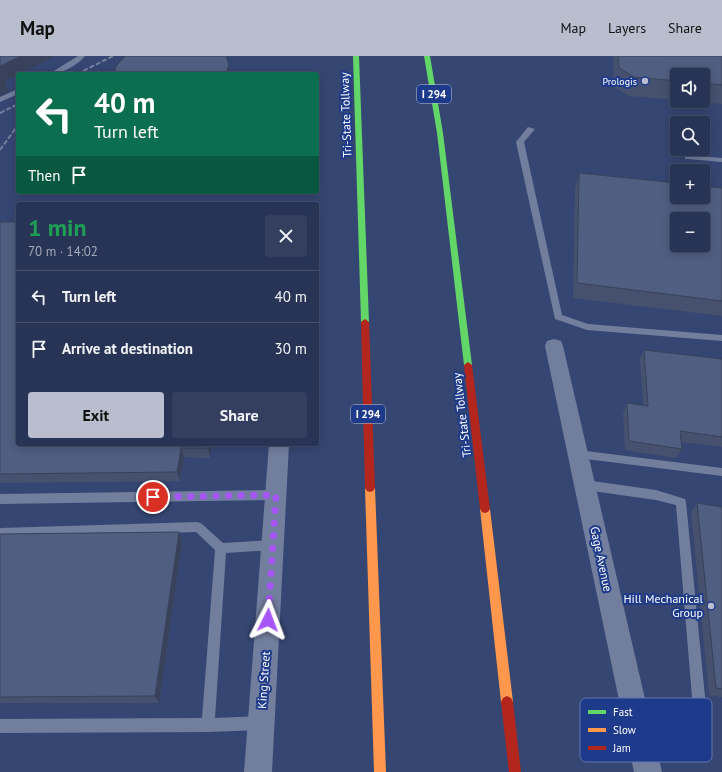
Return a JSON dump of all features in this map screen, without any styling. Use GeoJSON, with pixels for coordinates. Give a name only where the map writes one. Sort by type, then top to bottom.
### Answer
{"type":"FeatureCollection","features":[{"type":"Feature","properties":{"kind":"highway","name":"Tri-State Tollway"},"geometry":{"type":"LineString","coordinates":[[356,56],[380,772]]}},
{"type":"Feature","properties":{"kind":"highway","name":"Tri-State Tollway"},"geometry":{"type":"LineString","coordinates":[[427,56],[440,133],[452,226],[515,772]]}},
{"type":"Feature","properties":{"kind":"street","name":"Gage Avenue"},"geometry":{"type":"LineString","coordinates":[[554,346],[631,698]]}},
{"type":"Feature","properties":{"kind":"street","name":"King Street"},"geometry":{"type":"LineString","coordinates":[[258,772],[279,446]]}},
{"type":"Feature","properties":{"kind":"street","name":"Gage Avenue"},"geometry":{"type":"LineString","coordinates":[[646,762],[648,772]]}},
{"type":"Feature","properties":{"kind":"lane"},"geometry":{"type":"LineString","coordinates":[[56,72],[78,60],[82,56]]}},
{"type":"Feature","properties":{"kind":"lane"},"geometry":{"type":"LineString","coordinates":[[0,100],[16,92]]}},
{"type":"Feature","properties":{"kind":"lane"},"geometry":{"type":"LineString","coordinates":[[531,129],[520,142],[558,317],[587,327],[722,338]]}},
{"type":"Feature","properties":{"kind":"lane"},"geometry":{"type":"LineString","coordinates":[[688,157],[722,160]]}},
{"type":"Feature","properties":{"kind":"lane"},"geometry":{"type":"LineString","coordinates":[[578,454],[722,472]]}},
{"type":"Feature","properties":{"kind":"lane"},"geometry":{"type":"LineString","coordinates":[[585,485],[656,495],[681,502],[698,698]]}},
{"type":"Feature","properties":{"kind":"lane"},"geometry":{"type":"LineString","coordinates":[[0,499],[276,495]]}},
{"type":"Feature","properties":{"kind":"lane"},"geometry":{"type":"LineString","coordinates":[[0,533],[198,527],[221,548],[273,545]]}},
{"type":"Feature","properties":{"kind":"lane"},"geometry":{"type":"LineString","coordinates":[[208,726],[221,548]]}},
{"type":"Feature","properties":{"kind":"lane"},"geometry":{"type":"LineString","coordinates":[[0,726],[208,726],[261,723]]}},
{"type":"Feature","properties":{"kind":"building"},"geometry":{"type":"Polygon","coordinates":[[[0,56],[21,56],[0,66],[0,56]]]}},
{"type":"Feature","properties":{"kind":"building"},"geometry":{"type":"Polygon","coordinates":[[[125,56],[226,56],[229,65],[227,72],[114,72],[116,66],[125,56]]]}},
{"type":"Feature","properties":{"kind":"building"},"geometry":{"type":"Polygon","coordinates":[[[618,56],[722,56],[722,85],[710,84],[710,68],[670,68],[670,80],[634,77],[619,68],[618,56]]]}},
{"type":"Feature","properties":{"kind":"building"},"geometry":{"type":"Polygon","coordinates":[[[579,173],[670,182],[670,204],[710,204],[710,187],[722,188],[722,301],[577,283],[579,173]]]}},
{"type":"Feature","properties":{"kind":"building"},"geometry":{"type":"Polygon","coordinates":[[[0,222],[16,222],[16,446],[208,446],[208,448],[181,448],[177,472],[0,474],[0,222]]]}},
{"type":"Feature","properties":{"kind":"building"},"geometry":{"type":"Polygon","coordinates":[[[644,350],[722,359],[722,437],[680,431],[682,449],[629,441],[627,403],[648,406],[644,350]]]}},
{"type":"Feature","properties":{"kind":"building","name":"Hill Mechanical Group"},"geometry":{"type":"Polygon","coordinates":[[[697,503],[722,507],[722,689],[716,688],[697,503]]]}},
{"type":"Feature","properties":{"kind":"building"},"geometry":{"type":"Polygon","coordinates":[[[179,532],[155,696],[0,697],[0,534],[179,532]]]}},
{"type":"Feature","properties":{"kind":"railway"},"geometry":{"type":"LineString","coordinates":[[81,72],[113,56]]}},
{"type":"Feature","properties":{"kind":"railway"},"geometry":{"type":"LineString","coordinates":[[0,113],[16,105]]}},
{"type":"Feature","properties":{"kind":"railway"},"geometry":{"type":"LineString","coordinates":[[0,150],[16,128]]}},
{"type":"Feature","properties":{"kind":"traffic: fast"},"geometry":{"type":"LineString","coordinates":[[356,56],[365,322]]}},
{"type":"Feature","properties":{"kind":"traffic: fast"},"geometry":{"type":"LineString","coordinates":[[427,56],[440,133],[468,365]]}},
{"type":"Feature","properties":{"kind":"traffic: slow"},"geometry":{"type":"LineString","coordinates":[[370,488],[380,772]]}},
{"type":"Feature","properties":{"kind":"traffic: slow"},"geometry":{"type":"LineString","coordinates":[[485,509],[507,702]]}},
{"type":"Feature","properties":{"kind":"traffic: jam"},"geometry":{"type":"LineString","coordinates":[[365,322],[370,488]]}},
{"type":"Feature","properties":{"kind":"traffic: jam"},"geometry":{"type":"LineString","coordinates":[[468,365],[485,509]]}},
{"type":"Feature","properties":{"kind":"traffic: jam"},"geometry":{"type":"LineString","coordinates":[[507,702],[515,772]]}},
{"type":"Feature","properties":{"kind":"place","name":"Prologis"},"geometry":{"type":"Point","coordinates":[645,81]}},
{"type":"Feature","properties":{"kind":"place","name":"Hill Mechanical Group"},"geometry":{"type":"Point","coordinates":[711,606]}},
{"type":"Feature","properties":{"kind":"route"},"geometry":{"type":"LineString","coordinates":[[153,497],[276,495],[268,620]]}}]}
